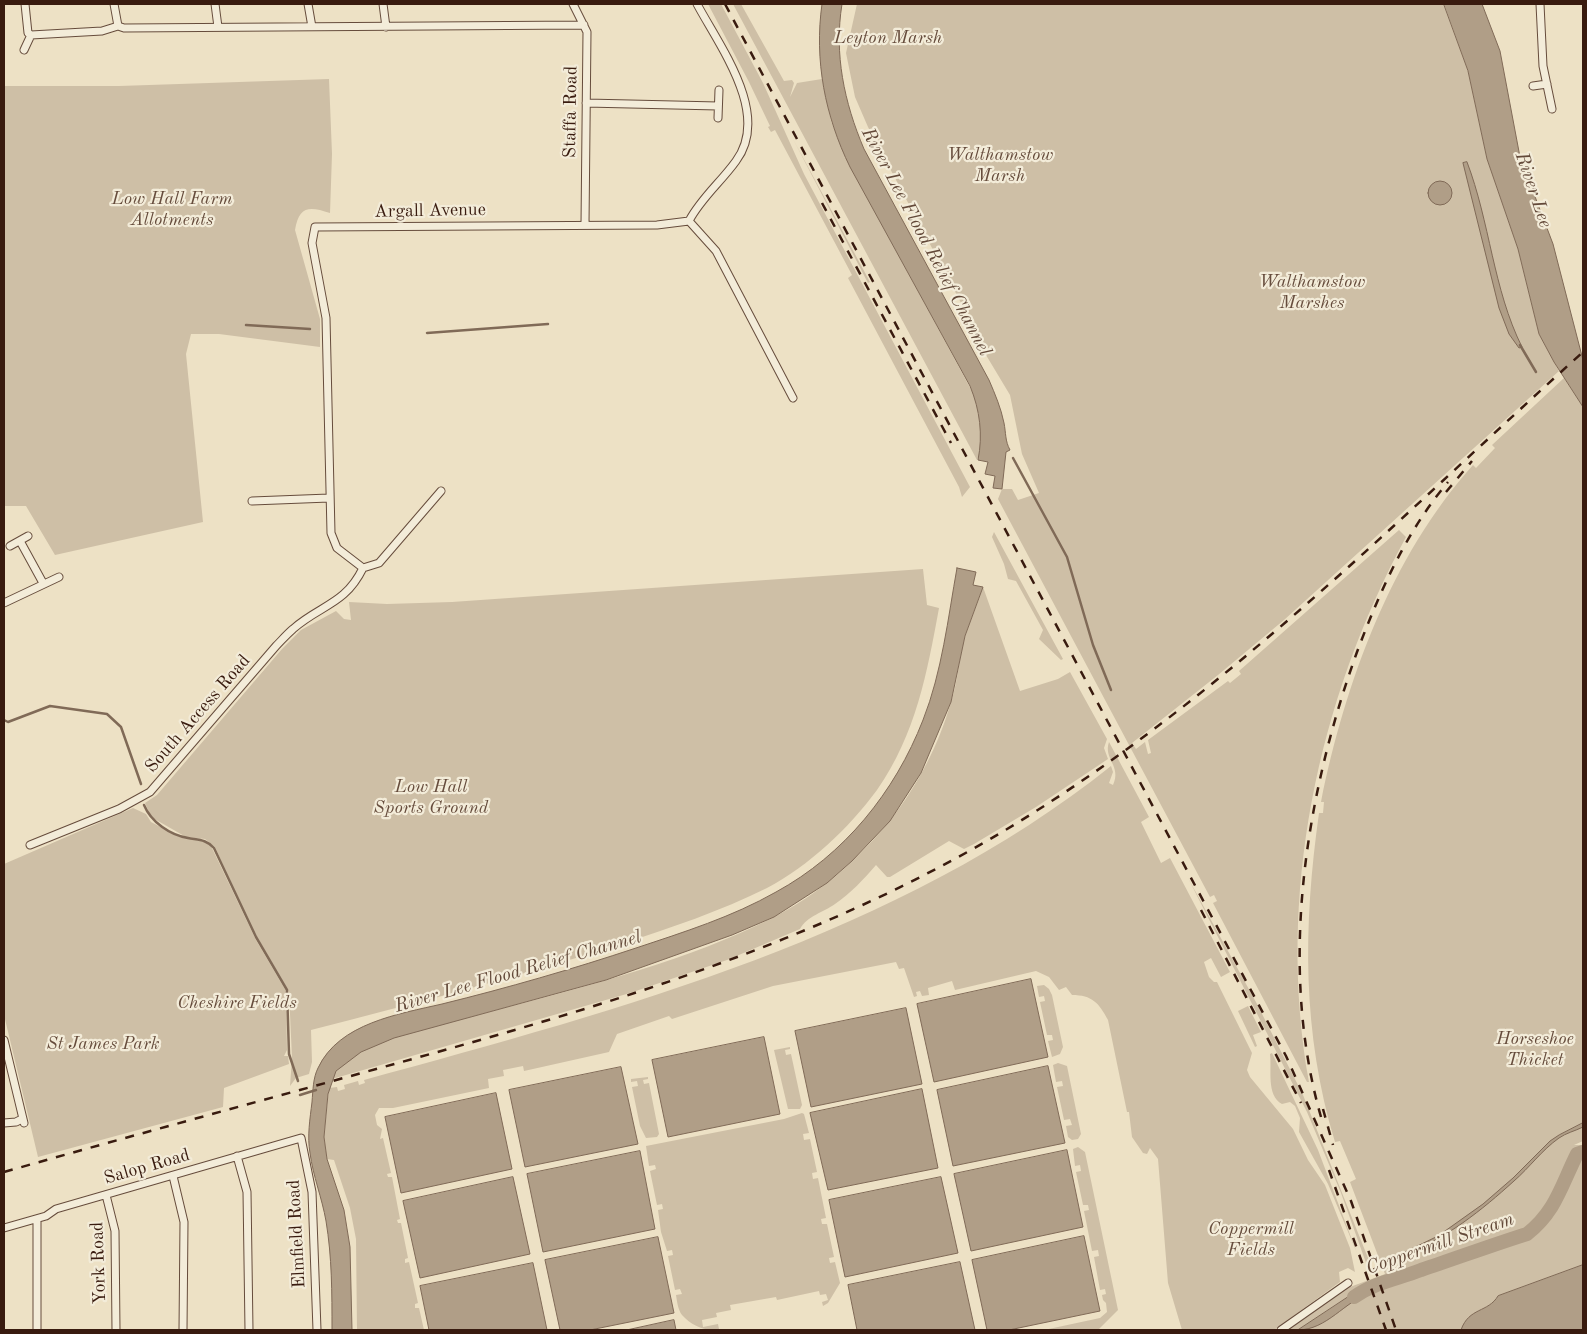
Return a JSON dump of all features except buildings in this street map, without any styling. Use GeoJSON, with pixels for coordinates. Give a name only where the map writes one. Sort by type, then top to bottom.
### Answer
{"type":"FeatureCollection","features":[{"type":"Feature","properties":{"kind":"street"},"geometry":{"type":"LineString","coordinates":[[26,4],[28,33],[31,35]]}},
{"type":"Feature","properties":{"kind":"street"},"geometry":{"type":"LineString","coordinates":[[114,4],[118,26]]}},
{"type":"Feature","properties":{"kind":"street"},"geometry":{"type":"LineString","coordinates":[[215,4],[218,27]]}},
{"type":"Feature","properties":{"kind":"street"},"geometry":{"type":"LineString","coordinates":[[308,4],[312,27]]}},
{"type":"Feature","properties":{"kind":"street"},"geometry":{"type":"LineString","coordinates":[[383,4],[386,27]]}},
{"type":"Feature","properties":{"kind":"street","name":"Staffa Road"},"geometry":{"type":"LineString","coordinates":[[573,4],[587,32],[585,224]]}},
{"type":"Feature","properties":{"kind":"street"},"geometry":{"type":"LineString","coordinates":[[697,4],[737,80],[749,120],[747,138],[741,153],[701,202],[689,221],[716,251],[794,398]]}},
{"type":"Feature","properties":{"kind":"street"},"geometry":{"type":"LineString","coordinates":[[1540,4],[1543,66],[1552,109]]}},
{"type":"Feature","properties":{"kind":"street"},"geometry":{"type":"LineString","coordinates":[[31,35],[102,32],[118,26],[124,28],[584,25]]}},
{"type":"Feature","properties":{"kind":"street"},"geometry":{"type":"LineString","coordinates":[[24,50],[31,35]]}},
{"type":"Feature","properties":{"kind":"street"},"geometry":{"type":"LineString","coordinates":[[1533,86],[1547,84]]}},
{"type":"Feature","properties":{"kind":"street"},"geometry":{"type":"LineString","coordinates":[[718,118],[719,90]]}},
{"type":"Feature","properties":{"kind":"street"},"geometry":{"type":"LineString","coordinates":[[586,103],[718,106]]}},
{"type":"Feature","properties":{"kind":"street","name":"Argall Avenue"},"geometry":{"type":"LineString","coordinates":[[329,498],[326,318],[312,243],[315,227],[657,225],[689,221]]}},
{"type":"Feature","properties":{"kind":"street","name":"South Access Road"},"geometry":{"type":"LineString","coordinates":[[30,845],[119,809],[150,792],[280,642],[293,629],[343,597],[355,584],[364,568],[382,560],[441,491]]}},
{"type":"Feature","properties":{"kind":"street"},"geometry":{"type":"LineString","coordinates":[[252,501],[329,498],[334,543],[346,556],[364,568]]}},
{"type":"Feature","properties":{"kind":"street"},"geometry":{"type":"LineString","coordinates":[[10,546],[28,536]]}},
{"type":"Feature","properties":{"kind":"street"},"geometry":{"type":"LineString","coordinates":[[20,540],[44,583]]}},
{"type":"Feature","properties":{"kind":"street"},"geometry":{"type":"LineString","coordinates":[[4,603],[59,577]]}},
{"type":"Feature","properties":{"kind":"street"},"geometry":{"type":"LineString","coordinates":[[4,1040],[6,1056],[23,1121],[4,1123]]}},
{"type":"Feature","properties":{"kind":"street","name":"Salop Road"},"geometry":{"type":"LineString","coordinates":[[4,1228],[37,1219],[56,1210],[106,1194],[301,1138]]}},
{"type":"Feature","properties":{"kind":"street","name":"Elmfield Road"},"geometry":{"type":"LineString","coordinates":[[301,1138],[312,1192],[317,1330]]}},
{"type":"Feature","properties":{"kind":"street"},"geometry":{"type":"LineString","coordinates":[[237,1156],[247,1192],[249,1330]]}},
{"type":"Feature","properties":{"kind":"street"},"geometry":{"type":"LineString","coordinates":[[173,1176],[184,1222],[183,1330]]}},
{"type":"Feature","properties":{"kind":"street","name":"York Road"},"geometry":{"type":"LineString","coordinates":[[106,1194],[115,1231],[116,1330]]}},
{"type":"Feature","properties":{"kind":"street"},"geometry":{"type":"LineString","coordinates":[[37,1219],[37,1330]]}},
{"type":"Feature","properties":{"kind":"street"},"geometry":{"type":"LineString","coordinates":[[1281,1330],[1348,1283]]}},
{"type":"Feature","properties":{"kind":"green space"},"geometry":{"type":"Polygon","coordinates":[[[708,4],[721,4],[763,83],[804,174],[970,487],[962,497],[959,487],[848,278],[852,275],[775,130],[771,132],[768,127],[770,126],[749,82],[708,4]]]}},
{"type":"Feature","properties":{"kind":"green space"},"geometry":{"type":"Polygon","coordinates":[[[733,4],[741,4],[784,81],[792,80],[794,83],[790,97],[797,83],[822,79],[831,121],[845,156],[974,395],[982,437],[977,460],[733,4]]]}},
{"type":"Feature","properties":{"kind":"green space"},"geometry":{"type":"Polygon","coordinates":[[[857,4],[1444,4],[1468,71],[1487,159],[1518,249],[1539,334],[1559,371],[1284,620],[1132,743],[1136,749],[1145,742],[1148,754],[1151,753],[1148,740],[1228,681],[1230,683],[1241,674],[1239,671],[1399,530],[1406,537],[1375,600],[1349,665],[1327,733],[1312,802],[1302,872],[1298,942],[1300,1012],[1309,1082],[1307,1082],[1213,903],[1217,901],[1214,895],[1210,897],[998,499],[1002,489],[1012,489],[1018,500],[1039,493],[1022,454],[1010,395],[986,355],[987,352],[868,127],[855,97],[846,53],[857,4]]]}},
{"type":"Feature","properties":{"kind":"green space","name":"Low Hall Farm Allotments"},"geometry":{"type":"Polygon","coordinates":[[[329,79],[332,154],[330,213],[316,209],[306,210],[299,216],[295,230],[320,319],[320,347],[219,334],[191,334],[186,354],[203,522],[55,555],[26,506],[4,506],[4,86],[119,86],[329,79]]]}},
{"type":"Feature","properties":{"kind":"green space"},"geometry":{"type":"Polygon","coordinates":[[[793,139],[870,282],[868,283],[793,139]]]}},
{"type":"Feature","properties":{"kind":"green space","name":"Horseshoe Thicket"},"geometry":{"type":"Polygon","coordinates":[[[1564,378],[1583,407],[1583,1141],[1574,1145],[1583,1145],[1583,1330],[1288,1330],[1350,1287],[1385,1274],[1350,1182],[1356,1179],[1340,1141],[1335,1142],[1324,1101],[1311,1020],[1308,938],[1314,855],[1319,813],[1323,813],[1324,802],[1321,802],[1343,712],[1375,623],[1395,580],[1418,539],[1444,501],[1473,465],[1476,468],[1495,448],[1492,445],[1564,378]]]}},
{"type":"Feature","properties":{"kind":"green space"},"geometry":{"type":"Polygon","coordinates":[[[994,532],[1063,659],[1061,660],[1039,639],[1043,630],[1016,581],[1008,579],[1004,564],[992,537],[994,532]]]}},
{"type":"Feature","properties":{"kind":"green space","name":"Low Hall Sports Ground"},"geometry":{"type":"Polygon","coordinates":[[[923,569],[927,605],[939,608],[930,656],[911,725],[890,769],[877,790],[841,832],[813,857],[798,869],[767,888],[714,912],[658,932],[506,979],[311,1030],[312,1062],[309,1074],[296,1078],[290,1086],[292,1058],[289,992],[253,930],[215,847],[205,839],[186,837],[151,817],[145,803],[157,795],[282,649],[301,630],[336,611],[344,619],[351,620],[349,602],[387,604],[452,602],[923,569]]]}},
{"type":"Feature","properties":{"kind":"green space"},"geometry":{"type":"Polygon","coordinates":[[[983,587],[1020,691],[1058,679],[1070,672],[1107,739],[1104,748],[1108,759],[1036,807],[964,849],[949,841],[890,877],[887,877],[876,865],[846,895],[831,907],[811,917],[800,929],[727,960],[630,993],[332,1079],[341,1066],[354,1055],[399,1036],[641,970],[741,933],[789,909],[837,875],[879,834],[901,806],[927,764],[946,718],[965,637],[983,587]]]}},
{"type":"Feature","properties":{"kind":"green space","name":"Coppermill Fields"},"geometry":{"type":"Polygon","coordinates":[[[1109,742],[1149,817],[1141,822],[1161,863],[1170,858],[1230,972],[1221,977],[1211,958],[1204,962],[1209,977],[1214,982],[1217,982],[1252,1053],[1247,1070],[1250,1077],[1293,1129],[1308,1160],[1325,1185],[1350,1248],[1355,1272],[1348,1268],[1339,1272],[1340,1282],[1274,1330],[1182,1330],[1168,1283],[1158,1159],[1150,1148],[1147,1154],[1143,1153],[1132,1137],[1129,1112],[1127,1112],[1108,1020],[1098,1005],[1090,998],[1072,995],[1066,987],[1059,990],[1049,977],[1036,971],[955,990],[952,981],[928,988],[929,995],[922,996],[920,991],[916,992],[917,996],[914,997],[904,968],[899,969],[896,962],[773,986],[672,1019],[669,1016],[617,1034],[609,1052],[524,1071],[523,1066],[503,1070],[504,1076],[488,1079],[489,1088],[393,1108],[379,1108],[375,1115],[377,1125],[382,1129],[380,1139],[383,1138],[391,1173],[387,1174],[388,1177],[392,1177],[400,1219],[397,1220],[398,1223],[401,1223],[408,1258],[405,1259],[405,1263],[409,1262],[418,1303],[415,1304],[415,1308],[419,1308],[424,1330],[357,1330],[356,1239],[350,1208],[334,1160],[327,1159],[324,1137],[329,1088],[337,1087],[338,1091],[345,1089],[344,1085],[358,1081],[359,1085],[365,1083],[364,1080],[560,1025],[658,994],[755,960],[849,921],[941,877],[1028,825],[1111,766],[1113,772],[1109,783],[1113,785],[1115,773],[1108,753],[1109,742]]]}},
{"type":"Feature","properties":{"kind":"green space","name":"St James Park"},"geometry":{"type":"Polygon","coordinates":[[[133,808],[146,814],[151,822],[180,837],[206,842],[211,846],[256,940],[286,991],[287,1050],[284,1056],[288,1056],[289,1064],[224,1088],[223,1107],[38,1157],[4,1015],[4,864],[133,808]]]}},
{"type":"Feature","properties":{"kind":"green space"},"geometry":{"type":"Polygon","coordinates":[[[1188,878],[1257,1004],[1303,1095],[1374,1273],[1370,1274],[1341,1193],[1307,1112],[1188,878]]]}},
{"type":"Feature","properties":{"kind":"green space"},"geometry":{"type":"Polygon","coordinates":[[[1044,985],[1052,995],[1063,1047],[1060,1054],[1052,1057],[1048,1041],[1053,1040],[1052,1035],[1047,1035],[1040,1002],[1045,1001],[1044,996],[1039,997],[1037,986],[1044,985]]]}},
{"type":"Feature","properties":{"kind":"green space"},"geometry":{"type":"Polygon","coordinates":[[[1248,1006],[1261,1032],[1253,1035],[1257,1046],[1255,1047],[1238,1011],[1248,1006]]]}},
{"type":"Feature","properties":{"kind":"green space"},"geometry":{"type":"Polygon","coordinates":[[[790,1047],[790,1049],[785,1050],[786,1055],[791,1054],[802,1105],[800,1109],[788,1109],[774,1050],[790,1047]]]}},
{"type":"Feature","properties":{"kind":"green space"},"geometry":{"type":"Polygon","coordinates":[[[1272,1053],[1318,1150],[1357,1253],[1328,1184],[1299,1132],[1300,1118],[1295,1106],[1290,1102],[1282,1104],[1274,1095],[1270,1074],[1270,1054],[1272,1053]]]}},
{"type":"Feature","properties":{"kind":"green space"},"geometry":{"type":"Polygon","coordinates":[[[1058,1063],[1067,1066],[1081,1134],[1078,1139],[1072,1140],[1068,1137],[1066,1126],[1072,1125],[1070,1119],[1064,1120],[1057,1087],[1063,1086],[1062,1081],[1056,1082],[1053,1065],[1058,1063]]]}},
{"type":"Feature","properties":{"kind":"green space"},"geometry":{"type":"Polygon","coordinates":[[[648,1077],[648,1079],[643,1080],[644,1084],[649,1083],[659,1134],[657,1137],[646,1138],[640,1126],[632,1087],[638,1086],[637,1081],[631,1082],[631,1079],[648,1077]]]}},
{"type":"Feature","properties":{"kind":"green space"},"geometry":{"type":"Polygon","coordinates":[[[804,1114],[809,1133],[803,1134],[804,1140],[810,1139],[817,1172],[812,1173],[813,1179],[818,1178],[826,1218],[821,1219],[822,1224],[827,1224],[834,1257],[829,1258],[830,1263],[835,1262],[840,1283],[828,1303],[823,1306],[822,1302],[828,1300],[826,1294],[820,1295],[819,1291],[777,1300],[776,1297],[730,1305],[731,1310],[716,1313],[717,1317],[702,1320],[703,1327],[718,1324],[719,1329],[709,1330],[695,1325],[682,1315],[678,1305],[676,1295],[682,1294],[680,1289],[675,1290],[668,1256],[673,1255],[672,1250],[667,1251],[661,1232],[658,1210],[663,1209],[662,1204],[657,1205],[650,1171],[656,1169],[655,1165],[649,1166],[646,1146],[784,1119],[804,1114]]]}},
{"type":"Feature","properties":{"kind":"green space"},"geometry":{"type":"Polygon","coordinates":[[[1078,1147],[1085,1152],[1118,1310],[1098,1330],[1044,1330],[1100,1318],[1107,1312],[1106,1303],[1102,1295],[1106,1294],[1105,1289],[1100,1290],[1094,1257],[1099,1256],[1098,1250],[1092,1251],[1084,1211],[1089,1210],[1088,1205],[1083,1205],[1076,1172],[1081,1171],[1080,1165],[1075,1166],[1073,1149],[1078,1147]]]}},
{"type":"Feature","properties":{"kind":"shaded area"},"geometry":{"type":"Polygon","coordinates":[[[822,4],[842,4],[839,41],[842,78],[851,114],[864,149],[989,380],[998,401],[1010,450],[1006,452],[1002,489],[993,488],[995,476],[985,474],[988,462],[978,460],[980,423],[970,386],[841,148],[828,108],[821,67],[819,46],[822,4]]]}},
{"type":"Feature","properties":{"kind":"shaded area"},"geometry":{"type":"Polygon","coordinates":[[[1444,4],[1482,4],[1500,51],[1520,157],[1553,244],[1583,360],[1583,407],[1554,362],[1539,334],[1518,249],[1487,159],[1468,71],[1444,4]]]}},
{"type":"Feature","properties":{"kind":"shaded area"},"geometry":{"type":"Polygon","coordinates":[[[1467,162],[1475,185],[1504,302],[1522,347],[1519,348],[1509,334],[1499,308],[1463,163],[1467,162]]]}},
{"type":"Feature","properties":{"kind":"shaded area"},"geometry":{"type":"Polygon","coordinates":[[[1440,181],[1448,185],[1452,193],[1448,201],[1440,205],[1432,201],[1428,193],[1432,185],[1440,181]]]}},
{"type":"Feature","properties":{"kind":"shaded area"},"geometry":{"type":"Polygon","coordinates":[[[957,568],[976,572],[973,585],[983,587],[965,636],[951,702],[921,773],[890,821],[852,861],[827,883],[774,917],[732,935],[606,980],[394,1038],[361,1052],[336,1071],[328,1094],[324,1137],[327,1159],[344,1210],[350,1247],[352,1330],[332,1330],[328,1235],[309,1147],[314,1080],[318,1068],[328,1053],[340,1040],[355,1031],[389,1017],[540,978],[708,923],[776,892],[824,860],[845,840],[882,796],[898,772],[911,747],[930,702],[935,683],[944,645],[957,568]]]}},
{"type":"Feature","properties":{"kind":"shaded area"},"geometry":{"type":"Polygon","coordinates":[[[1031,979],[1048,1057],[934,1082],[917,1004],[1031,979]]]}},
{"type":"Feature","properties":{"kind":"shaded area"},"geometry":{"type":"Polygon","coordinates":[[[906,1008],[922,1084],[811,1107],[795,1031],[906,1008]]]}},
{"type":"Feature","properties":{"kind":"shaded area"},"geometry":{"type":"Polygon","coordinates":[[[764,1037],[780,1114],[668,1137],[652,1060],[764,1037]]]}},
{"type":"Feature","properties":{"kind":"shaded area"},"geometry":{"type":"Polygon","coordinates":[[[1048,1066],[1065,1143],[953,1166],[937,1090],[1048,1066]]]}},
{"type":"Feature","properties":{"kind":"shaded area"},"geometry":{"type":"Polygon","coordinates":[[[621,1067],[638,1144],[525,1167],[509,1090],[621,1067]]]}},
{"type":"Feature","properties":{"kind":"shaded area"},"geometry":{"type":"Polygon","coordinates":[[[922,1089],[938,1168],[828,1190],[810,1113],[922,1089]]]}},
{"type":"Feature","properties":{"kind":"shaded area"},"geometry":{"type":"Polygon","coordinates":[[[496,1093],[512,1169],[401,1193],[385,1117],[496,1093]]]}},
{"type":"Feature","properties":{"kind":"shaded area"},"geometry":{"type":"Polygon","coordinates":[[[1583,1123],[1583,1127],[1559,1138],[1541,1153],[1520,1176],[1463,1223],[1435,1240],[1405,1254],[1405,1252],[1438,1236],[1483,1204],[1513,1178],[1550,1141],[1583,1123]]]}},
{"type":"Feature","properties":{"kind":"shaded area"},"geometry":{"type":"Polygon","coordinates":[[[1067,1150],[1083,1227],[971,1251],[954,1174],[1067,1150]]]}},
{"type":"Feature","properties":{"kind":"shaded area"},"geometry":{"type":"Polygon","coordinates":[[[640,1151],[655,1229],[543,1252],[527,1174],[640,1151]]]}},
{"type":"Feature","properties":{"kind":"shaded area"},"geometry":{"type":"Polygon","coordinates":[[[513,1177],[530,1254],[420,1278],[403,1201],[513,1177]]]}},
{"type":"Feature","properties":{"kind":"shaded area"},"geometry":{"type":"Polygon","coordinates":[[[941,1177],[958,1253],[845,1277],[829,1200],[941,1177]]]}},
{"type":"Feature","properties":{"kind":"shaded area"},"geometry":{"type":"Polygon","coordinates":[[[1084,1236],[1100,1311],[1009,1330],[987,1330],[972,1260],[1084,1236]]]}},
{"type":"Feature","properties":{"kind":"shaded area"},"geometry":{"type":"Polygon","coordinates":[[[658,1237],[674,1313],[590,1330],[560,1330],[545,1260],[658,1237]]]}},
{"type":"Feature","properties":{"kind":"shaded area"},"geometry":{"type":"Polygon","coordinates":[[[960,1262],[975,1330],[857,1330],[848,1285],[960,1262]]]}},
{"type":"Feature","properties":{"kind":"shaded area"},"geometry":{"type":"Polygon","coordinates":[[[533,1263],[547,1330],[429,1330],[420,1286],[533,1263]]]}},
{"type":"Feature","properties":{"kind":"shaded area"},"geometry":{"type":"Polygon","coordinates":[[[1583,1265],[1583,1330],[1461,1330],[1469,1317],[1489,1305],[1498,1296],[1583,1265]]]}},
{"type":"Feature","properties":{"kind":"shaded area"},"geometry":{"type":"Polygon","coordinates":[[[1368,1284],[1370,1293],[1352,1302],[1318,1325],[1298,1330],[1368,1284]]]}},
{"type":"Feature","properties":{"kind":"shaded area"},"geometry":{"type":"Polygon","coordinates":[[[674,1320],[676,1330],[627,1330],[674,1320]]]}},
{"type":"Feature","properties":{"kind":"waterway"},"geometry":{"type":"LineString","coordinates":[[427,333],[548,324]]}},
{"type":"Feature","properties":{"kind":"waterway"},"geometry":{"type":"LineString","coordinates":[[246,325],[310,329]]}},
{"type":"Feature","properties":{"kind":"waterway"},"geometry":{"type":"LineString","coordinates":[[1520,345],[1536,372]]}},
{"type":"Feature","properties":{"kind":"waterway"},"geometry":{"type":"LineString","coordinates":[[1013,458],[1067,557],[1093,645],[1111,690]]}},
{"type":"Feature","properties":{"kind":"waterway"},"geometry":{"type":"LineString","coordinates":[[4,720],[8,722],[50,706],[107,714],[121,727],[141,784]]}},
{"type":"Feature","properties":{"kind":"waterway"},"geometry":{"type":"LineString","coordinates":[[144,805],[151,817],[168,831],[205,841],[214,848],[256,937],[287,990],[289,1054],[298,1081]]}},
{"type":"Feature","properties":{"kind":"waterway"},"geometry":{"type":"LineString","coordinates":[[300,1095],[316,1090]]}},
{"type":"Feature","properties":{"kind":"waterway","name":"Coppermill Stream"},"geometry":{"type":"LineString","coordinates":[[1354,1297],[1378,1284],[1527,1234],[1545,1216],[1562,1187],[1577,1154],[1583,1152]]}},
{"type":"Feature","properties":{"kind":"railway"},"geometry":{"type":"LineString","coordinates":[[725,4],[1286,1056],[1351,1201],[1396,1330]]}},
{"type":"Feature","properties":{"kind":"railway"},"geometry":{"type":"LineString","coordinates":[[822,203],[951,443]]}},
{"type":"Feature","properties":{"kind":"railway"},"geometry":{"type":"LineString","coordinates":[[4,1172],[494,1036],[649,988],[725,962],[800,932],[874,900],[946,863],[1017,823],[1094,772],[1168,718],[1240,661],[1379,539],[1583,352]]}},
{"type":"Feature","properties":{"kind":"railway"},"geometry":{"type":"LineString","coordinates":[[1446,492],[1472,461]]}},
{"type":"Feature","properties":{"kind":"railway"},"geometry":{"type":"LineString","coordinates":[[1321,1117],[1308,1060],[1301,1001],[1300,942],[1303,882],[1311,823],[1323,764],[1339,707],[1366,629],[1395,563],[1419,521],[1448,482]]}},
{"type":"Feature","properties":{"kind":"railway"},"geometry":{"type":"LineString","coordinates":[[1201,910],[1301,1103]]}},
{"type":"Feature","properties":{"kind":"railway"},"geometry":{"type":"LineString","coordinates":[[1323,1109],[1333,1145]]}},
{"type":"Feature","properties":{"kind":"railway"},"geometry":{"type":"LineString","coordinates":[[1329,1170],[1386,1330]]}},
{"type":"Feature","properties":{"kind":"park label","name":"Leyton Marsh"},"geometry":{"type":"Point","coordinates":[888,38]}},
{"type":"Feature","properties":{"kind":"park label","name":"Walthamstow Marsh"},"geometry":{"type":"Point","coordinates":[1000,165]}},
{"type":"Feature","properties":{"kind":"park label","name":"Walthamstow Marshes"},"geometry":{"type":"Point","coordinates":[1312,292]}},
{"type":"Feature","properties":{"kind":"park label","name":"Cheshire Fields"},"geometry":{"type":"Point","coordinates":[237,1003]}},
{"type":"Feature","properties":{"kind":"water label","name":"River Lee"},"geometry":{"type":"Point","coordinates":[1533,190]}},
{"type":"Feature","properties":{"kind":"water label","name":"River Lee Flood Relief Channel"},"geometry":{"type":"Point","coordinates":[926,242]}},
{"type":"Feature","properties":{"kind":"water label","name":"River Lee Flood Relief Channel"},"geometry":{"type":"Point","coordinates":[518,972]}}]}
